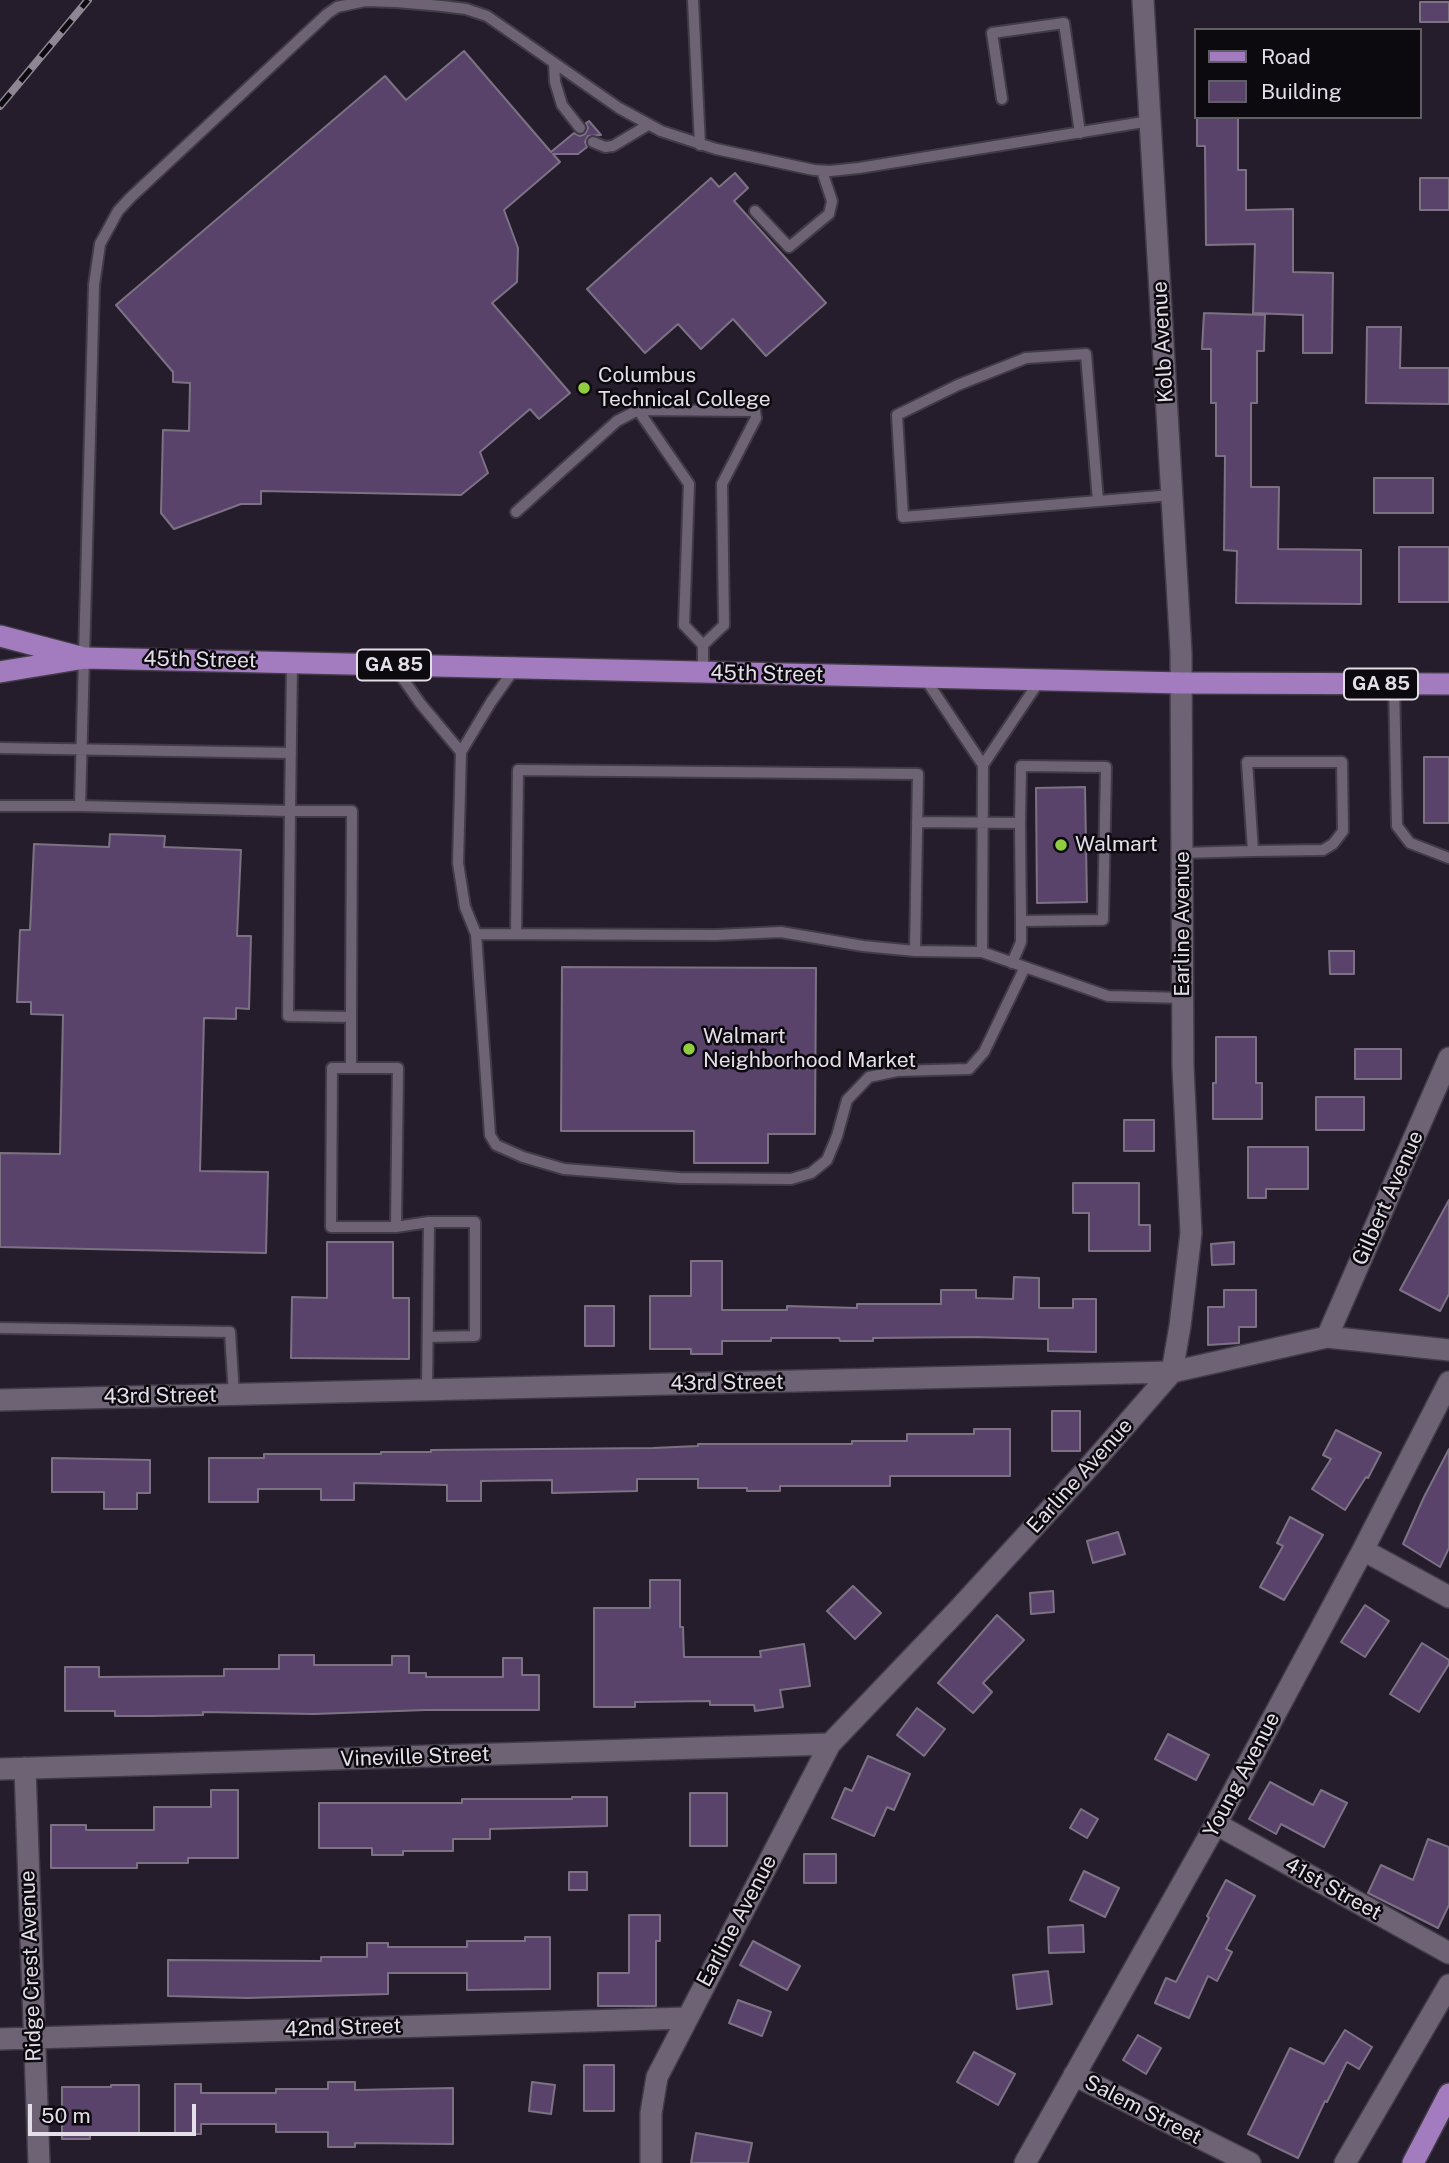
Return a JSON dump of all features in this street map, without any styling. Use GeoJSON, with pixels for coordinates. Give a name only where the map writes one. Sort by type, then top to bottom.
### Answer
{"type":"FeatureCollection","features":[{"type":"Feature","properties":{"kind":"main road","name":"45th Street"},"geometry":{"type":"LineString","coordinates":[[0,636],[85,658]]}},
{"type":"Feature","properties":{"kind":"main road","name":"45th Street"},"geometry":{"type":"LineString","coordinates":[[0,672],[85,658],[1182,683],[1449,684]]}},
{"type":"Feature","properties":{"kind":"main road"},"geometry":{"type":"LineString","coordinates":[[1413,2163],[1449,2094]]}},
{"type":"Feature","properties":{"kind":"street","name":"Kolb Avenue"},"geometry":{"type":"LineString","coordinates":[[1143,0],[1182,683]]}},
{"type":"Feature","properties":{"kind":"street","name":"Earline Avenue"},"geometry":{"type":"LineString","coordinates":[[651,2163],[651,2113],[657,2077],[830,1744],[976,1591],[1172,1372],[1191,1233],[1183,1067],[1182,683]]}},
{"type":"Feature","properties":{"kind":"street","name":"Gilbert Avenue"},"geometry":{"type":"LineString","coordinates":[[1328,1337],[1449,1058]]}},
{"type":"Feature","properties":{"kind":"street","name":"43rd Street"},"geometry":{"type":"LineString","coordinates":[[0,1400],[1172,1372],[1328,1337],[1449,1350]]}},
{"type":"Feature","properties":{"kind":"street","name":"Young Avenue"},"geometry":{"type":"LineString","coordinates":[[1025,2163],[1216,1824],[1363,1550],[1449,1382]]}},
{"type":"Feature","properties":{"kind":"street"},"geometry":{"type":"LineString","coordinates":[[1363,1550],[1449,1597]]}},
{"type":"Feature","properties":{"kind":"street","name":"Vineville Street"},"geometry":{"type":"LineString","coordinates":[[0,1769],[830,1744]]}},
{"type":"Feature","properties":{"kind":"street","name":"Ridge Crest Avenue"},"geometry":{"type":"LineString","coordinates":[[25,1768],[39,2163]]}},
{"type":"Feature","properties":{"kind":"street","name":"41st Street"},"geometry":{"type":"LineString","coordinates":[[1216,1824],[1449,1954]]}},
{"type":"Feature","properties":{"kind":"street"},"geometry":{"type":"LineString","coordinates":[[1345,2163],[1449,1984]]}},
{"type":"Feature","properties":{"kind":"street","name":"42nd Street"},"geometry":{"type":"LineString","coordinates":[[0,2039],[686,2018]]}},
{"type":"Feature","properties":{"kind":"street","name":"Salem Street"},"geometry":{"type":"LineString","coordinates":[[1074,2075],[1250,2163]]}},
{"type":"Feature","properties":{"kind":"lane"},"geometry":{"type":"LineString","coordinates":[[693,0],[700,145]]}},
{"type":"Feature","properties":{"kind":"lane"},"geometry":{"type":"LineString","coordinates":[[79,806],[95,271],[100,244],[118,211],[337,7],[365,1],[442,6],[466,9],[487,16],[610,102],[673,137],[822,171],[859,168],[1150,121]]}},
{"type":"Feature","properties":{"kind":"lane"},"geometry":{"type":"LineString","coordinates":[[1002,99],[992,33],[1064,23],[1080,133]]}},
{"type":"Feature","properties":{"kind":"lane"},"geometry":{"type":"LineString","coordinates":[[554,63],[555,82],[562,105],[580,128]]}},
{"type":"Feature","properties":{"kind":"lane"},"geometry":{"type":"LineString","coordinates":[[593,142],[606,147],[613,146],[648,125]]}},
{"type":"Feature","properties":{"kind":"lane"},"geometry":{"type":"LineString","coordinates":[[755,211],[789,247],[829,214],[832,201],[822,171]]}},
{"type":"Feature","properties":{"kind":"lane"},"geometry":{"type":"LineString","coordinates":[[1098,501],[1086,354],[1026,358],[958,385],[897,415],[904,517],[1172,495]]}},
{"type":"Feature","properties":{"kind":"lane"},"geometry":{"type":"LineString","coordinates":[[638,410],[689,484],[684,625],[703,645],[703,672]]}},
{"type":"Feature","properties":{"kind":"lane"},"geometry":{"type":"LineString","coordinates":[[516,512],[617,421],[638,410],[755,411],[756,418],[722,484],[724,625],[703,645]]}},
{"type":"Feature","properties":{"kind":"lane"},"geometry":{"type":"LineString","coordinates":[[292,663],[288,1016],[351,1017]]}},
{"type":"Feature","properties":{"kind":"lane"},"geometry":{"type":"LineString","coordinates":[[393,665],[420,703],[461,752]]}},
{"type":"Feature","properties":{"kind":"lane"},"geometry":{"type":"LineString","coordinates":[[515,668],[461,752],[458,863],[465,907],[476,934],[490,1135],[496,1144],[523,1157],[564,1169],[680,1178],[791,1179],[811,1173],[827,1160],[847,1100],[869,1077],[897,1070],[969,1069],[984,1052],[1025,967]]}},
{"type":"Feature","properties":{"kind":"lane"},"geometry":{"type":"LineString","coordinates":[[924,677],[983,765],[982,953]]}},
{"type":"Feature","properties":{"kind":"lane"},"geometry":{"type":"LineString","coordinates":[[983,765],[1040,680]]}},
{"type":"Feature","properties":{"kind":"lane"},"geometry":{"type":"LineString","coordinates":[[1394,684],[1397,826],[1410,843],[1449,858]]}},
{"type":"Feature","properties":{"kind":"lane"},"geometry":{"type":"LineString","coordinates":[[0,748],[291,753]]}},
{"type":"Feature","properties":{"kind":"lane"},"geometry":{"type":"LineString","coordinates":[[1182,853],[1323,850],[1333,844],[1343,831],[1342,762],[1247,762],[1253,851]]}},
{"type":"Feature","properties":{"kind":"lane"},"geometry":{"type":"LineString","coordinates":[[1012,963],[1021,942],[1020,823],[1021,766],[1106,767],[1103,920],[1021,921]]}},
{"type":"Feature","properties":{"kind":"lane"},"geometry":{"type":"LineString","coordinates":[[516,934],[518,770],[918,774],[915,951]]}},
{"type":"Feature","properties":{"kind":"lane"},"geometry":{"type":"LineString","coordinates":[[0,806],[352,811],[351,1068]]}},
{"type":"Feature","properties":{"kind":"lane"},"geometry":{"type":"LineString","coordinates":[[917,822],[1020,823]]}},
{"type":"Feature","properties":{"kind":"lane"},"geometry":{"type":"LineString","coordinates":[[476,934],[716,935],[781,932],[863,947],[982,953],[1108,996],[1183,998]]}},
{"type":"Feature","properties":{"kind":"lane"},"geometry":{"type":"LineString","coordinates":[[396,1227],[398,1068],[332,1068],[331,1227],[396,1227],[429,1222],[475,1222],[475,1336],[428,1337]]}},
{"type":"Feature","properties":{"kind":"lane"},"geometry":{"type":"LineString","coordinates":[[427,1390],[429,1222]]}},
{"type":"Feature","properties":{"kind":"lane"},"geometry":{"type":"LineString","coordinates":[[0,1328],[230,1332],[234,1395]]}},
{"type":"Feature","properties":{"kind":"building"},"geometry":{"type":"Polygon","coordinates":[[[1420,2],[1449,2],[1449,22],[1420,22],[1420,2]]]}},
{"type":"Feature","properties":{"kind":"building"},"geometry":{"type":"Polygon","coordinates":[[[464,51],[551,152],[574,133],[580,136],[585,134],[588,128],[586,123],[589,121],[601,135],[588,136],[585,142],[587,147],[578,154],[553,154],[560,162],[504,210],[518,248],[517,282],[492,303],[570,393],[539,419],[530,409],[480,452],[488,473],[461,495],[261,491],[261,504],[241,504],[174,529],[161,513],[163,430],[189,431],[190,383],[173,382],[173,372],[116,305],[385,76],[406,100],[464,51]]]}},
{"type":"Feature","properties":{"kind":"building"},"geometry":{"type":"Polygon","coordinates":[[[1197,119],[1238,119],[1238,170],[1246,170],[1246,210],[1293,209],[1293,272],[1333,273],[1332,353],[1303,353],[1303,315],[1253,313],[1255,244],[1206,245],[1205,146],[1197,146],[1197,119]]]}},
{"type":"Feature","properties":{"kind":"building"},"geometry":{"type":"Polygon","coordinates":[[[735,173],[748,188],[734,201],[826,303],[766,356],[733,319],[701,349],[678,324],[645,353],[587,289],[711,178],[719,187],[735,173]]]}},
{"type":"Feature","properties":{"kind":"building"},"geometry":{"type":"Polygon","coordinates":[[[1420,178],[1449,178],[1449,210],[1420,210],[1420,178]]]}},
{"type":"Feature","properties":{"kind":"building"},"geometry":{"type":"Polygon","coordinates":[[[1204,313],[1265,315],[1264,351],[1257,351],[1257,403],[1251,403],[1251,487],[1279,487],[1278,549],[1361,550],[1361,604],[1236,603],[1237,551],[1224,550],[1225,456],[1216,456],[1216,403],[1211,403],[1211,349],[1202,349],[1204,313]]]}},
{"type":"Feature","properties":{"kind":"building"},"geometry":{"type":"Polygon","coordinates":[[[1367,327],[1401,327],[1400,368],[1449,368],[1449,404],[1366,403],[1367,327]]]}},
{"type":"Feature","properties":{"kind":"building"},"geometry":{"type":"Polygon","coordinates":[[[1374,478],[1433,478],[1433,513],[1374,513],[1374,478]]]}},
{"type":"Feature","properties":{"kind":"building"},"geometry":{"type":"Polygon","coordinates":[[[1399,547],[1449,547],[1449,602],[1399,602],[1399,547]]]}},
{"type":"Feature","properties":{"kind":"building"},"geometry":{"type":"Polygon","coordinates":[[[1424,757],[1449,757],[1449,823],[1424,823],[1424,757]]]}},
{"type":"Feature","properties":{"kind":"building","name":"Walmart"},"geometry":{"type":"Polygon","coordinates":[[[1085,787],[1087,902],[1037,903],[1036,788],[1085,787]]]}},
{"type":"Feature","properties":{"kind":"building"},"geometry":{"type":"Polygon","coordinates":[[[110,834],[165,836],[164,847],[241,850],[237,936],[251,936],[249,1009],[236,1008],[236,1019],[204,1018],[200,1171],[268,1172],[266,1253],[0,1247],[0,1153],[60,1154],[63,1015],[31,1014],[31,1002],[17,1002],[20,930],[30,930],[34,844],[109,847],[110,834]]]}},
{"type":"Feature","properties":{"kind":"building"},"geometry":{"type":"Polygon","coordinates":[[[1329,951],[1354,951],[1354,974],[1330,974],[1329,951]]]}},
{"type":"Feature","properties":{"kind":"building","name":"Walmart Neighborhood Market"},"geometry":{"type":"Polygon","coordinates":[[[562,967],[816,968],[815,1134],[768,1134],[768,1163],[694,1163],[694,1131],[561,1131],[562,967]]]}},
{"type":"Feature","properties":{"kind":"building"},"geometry":{"type":"Polygon","coordinates":[[[1216,1037],[1256,1037],[1256,1083],[1262,1083],[1262,1119],[1213,1119],[1216,1037]]]}},
{"type":"Feature","properties":{"kind":"building"},"geometry":{"type":"Polygon","coordinates":[[[1355,1049],[1401,1049],[1401,1079],[1355,1079],[1355,1049]]]}},
{"type":"Feature","properties":{"kind":"building"},"geometry":{"type":"Polygon","coordinates":[[[1316,1097],[1364,1097],[1364,1130],[1316,1130],[1316,1097]]]}},
{"type":"Feature","properties":{"kind":"building"},"geometry":{"type":"Polygon","coordinates":[[[1124,1120],[1154,1120],[1154,1151],[1124,1151],[1124,1120]]]}},
{"type":"Feature","properties":{"kind":"building"},"geometry":{"type":"Polygon","coordinates":[[[1248,1147],[1308,1147],[1308,1189],[1266,1189],[1266,1198],[1248,1198],[1248,1147]]]}},
{"type":"Feature","properties":{"kind":"building"},"geometry":{"type":"Polygon","coordinates":[[[1073,1183],[1139,1183],[1139,1225],[1150,1225],[1150,1251],[1089,1251],[1089,1213],[1073,1213],[1073,1183]]]}},
{"type":"Feature","properties":{"kind":"building"},"geometry":{"type":"Polygon","coordinates":[[[1449,1200],[1449,1294],[1440,1311],[1400,1290],[1449,1200]]]}},
{"type":"Feature","properties":{"kind":"building"},"geometry":{"type":"Polygon","coordinates":[[[327,1242],[393,1242],[393,1298],[409,1298],[409,1359],[291,1358],[292,1297],[327,1298],[327,1242]]]}},
{"type":"Feature","properties":{"kind":"building"},"geometry":{"type":"Polygon","coordinates":[[[1234,1242],[1234,1264],[1212,1265],[1211,1244],[1234,1242]]]}},
{"type":"Feature","properties":{"kind":"building"},"geometry":{"type":"Polygon","coordinates":[[[691,1261],[722,1261],[722,1310],[787,1310],[787,1306],[857,1308],[857,1304],[941,1304],[941,1290],[976,1290],[976,1298],[1013,1299],[1014,1277],[1039,1278],[1039,1308],[1073,1308],[1073,1299],[1096,1299],[1096,1352],[1048,1351],[1048,1339],[976,1337],[873,1338],[873,1341],[771,1338],[771,1341],[722,1341],[722,1354],[691,1354],[691,1349],[650,1349],[650,1296],[691,1296],[691,1261]]]}},
{"type":"Feature","properties":{"kind":"building"},"geometry":{"type":"Polygon","coordinates":[[[1224,1290],[1256,1290],[1256,1327],[1239,1327],[1239,1343],[1208,1345],[1208,1307],[1224,1307],[1224,1290]]]}},
{"type":"Feature","properties":{"kind":"building"},"geometry":{"type":"Polygon","coordinates":[[[585,1306],[614,1306],[614,1346],[585,1346],[585,1306]]]}},
{"type":"Feature","properties":{"kind":"building"},"geometry":{"type":"Polygon","coordinates":[[[1052,1411],[1080,1411],[1080,1451],[1052,1451],[1052,1411]]]}},
{"type":"Feature","properties":{"kind":"building"},"geometry":{"type":"Polygon","coordinates":[[[974,1429],[1010,1429],[1010,1476],[890,1476],[890,1486],[780,1486],[780,1491],[698,1488],[698,1479],[637,1479],[637,1491],[552,1493],[552,1480],[481,1481],[481,1501],[447,1501],[447,1485],[354,1483],[354,1500],[321,1500],[321,1489],[258,1489],[258,1502],[209,1502],[209,1458],[264,1458],[264,1454],[381,1454],[431,1450],[653,1448],[698,1444],[852,1444],[852,1441],[907,1441],[907,1434],[974,1434],[974,1429]]]}},
{"type":"Feature","properties":{"kind":"building"},"geometry":{"type":"Polygon","coordinates":[[[1336,1430],[1381,1453],[1368,1478],[1366,1477],[1345,1510],[1312,1489],[1331,1459],[1323,1455],[1336,1430]]]}},
{"type":"Feature","properties":{"kind":"building"},"geometry":{"type":"Polygon","coordinates":[[[1449,1449],[1449,1548],[1440,1567],[1403,1544],[1449,1449]]]}},
{"type":"Feature","properties":{"kind":"building"},"geometry":{"type":"Polygon","coordinates":[[[52,1458],[150,1460],[150,1493],[137,1493],[137,1509],[104,1509],[104,1492],[52,1492],[52,1458]]]}},
{"type":"Feature","properties":{"kind":"building"},"geometry":{"type":"Polygon","coordinates":[[[1290,1517],[1323,1535],[1284,1600],[1260,1587],[1283,1546],[1277,1543],[1290,1517]]]}},
{"type":"Feature","properties":{"kind":"building"},"geometry":{"type":"Polygon","coordinates":[[[1118,1532],[1125,1554],[1093,1563],[1087,1541],[1118,1532]]]}},
{"type":"Feature","properties":{"kind":"building"},"geometry":{"type":"Polygon","coordinates":[[[650,1580],[680,1580],[680,1627],[683,1627],[684,1657],[761,1657],[760,1651],[804,1644],[810,1686],[780,1690],[783,1707],[755,1711],[754,1705],[710,1705],[710,1701],[635,1702],[635,1707],[594,1707],[594,1608],[650,1608],[650,1580]]]}},
{"type":"Feature","properties":{"kind":"building"},"geometry":{"type":"Polygon","coordinates":[[[853,1586],[881,1613],[855,1639],[827,1611],[853,1586]]]}},
{"type":"Feature","properties":{"kind":"building"},"geometry":{"type":"Polygon","coordinates":[[[1053,1591],[1054,1612],[1031,1614],[1030,1593],[1053,1591]]]}},
{"type":"Feature","properties":{"kind":"building"},"geometry":{"type":"Polygon","coordinates":[[[1365,1605],[1389,1621],[1365,1657],[1341,1642],[1365,1605]]]}},
{"type":"Feature","properties":{"kind":"building"},"geometry":{"type":"Polygon","coordinates":[[[997,1615],[1024,1640],[983,1683],[992,1692],[973,1713],[938,1683],[997,1615]]]}},
{"type":"Feature","properties":{"kind":"building"},"geometry":{"type":"Polygon","coordinates":[[[1422,1643],[1449,1660],[1449,1664],[1419,1712],[1390,1694],[1422,1643]]]}},
{"type":"Feature","properties":{"kind":"building"},"geometry":{"type":"Polygon","coordinates":[[[279,1655],[314,1655],[314,1665],[392,1665],[392,1656],[409,1656],[409,1673],[426,1673],[426,1677],[503,1677],[503,1658],[522,1658],[522,1675],[539,1675],[539,1710],[314,1714],[203,1712],[203,1715],[150,1716],[115,1716],[115,1711],[65,1711],[65,1667],[99,1667],[99,1677],[224,1676],[224,1669],[279,1669],[279,1655]]]}},
{"type":"Feature","properties":{"kind":"building"},"geometry":{"type":"Polygon","coordinates":[[[917,1708],[945,1729],[924,1756],[897,1735],[917,1708]]]}},
{"type":"Feature","properties":{"kind":"building"},"geometry":{"type":"Polygon","coordinates":[[[1168,1734],[1209,1755],[1196,1780],[1155,1759],[1168,1734]]]}},
{"type":"Feature","properties":{"kind":"building"},"geometry":{"type":"Polygon","coordinates":[[[868,1756],[910,1774],[894,1810],[887,1807],[874,1836],[832,1818],[845,1788],[852,1791],[868,1756]]]}},
{"type":"Feature","properties":{"kind":"building"},"geometry":{"type":"Polygon","coordinates":[[[1270,1782],[1313,1805],[1321,1790],[1347,1803],[1324,1847],[1281,1824],[1276,1834],[1249,1819],[1270,1782]]]}},
{"type":"Feature","properties":{"kind":"building"},"geometry":{"type":"Polygon","coordinates":[[[211,1790],[238,1790],[238,1858],[188,1858],[188,1863],[137,1863],[137,1868],[51,1868],[51,1825],[86,1825],[86,1830],[154,1830],[154,1807],[211,1807],[211,1790]]]}},
{"type":"Feature","properties":{"kind":"building"},"geometry":{"type":"Polygon","coordinates":[[[690,1793],[727,1793],[727,1846],[690,1846],[690,1793]]]}},
{"type":"Feature","properties":{"kind":"building"},"geometry":{"type":"Polygon","coordinates":[[[607,1797],[607,1826],[490,1829],[490,1839],[453,1839],[453,1851],[403,1851],[403,1855],[372,1855],[372,1848],[319,1848],[319,1803],[462,1803],[462,1799],[607,1797]]]}},
{"type":"Feature","properties":{"kind":"building"},"geometry":{"type":"Polygon","coordinates":[[[1081,1809],[1098,1819],[1087,1838],[1070,1828],[1081,1809]]]}},
{"type":"Feature","properties":{"kind":"building"},"geometry":{"type":"Polygon","coordinates":[[[1428,1839],[1449,1847],[1449,1905],[1438,1928],[1368,1893],[1381,1865],[1413,1880],[1428,1839]]]}},
{"type":"Feature","properties":{"kind":"building"},"geometry":{"type":"Polygon","coordinates":[[[804,1854],[836,1854],[836,1883],[804,1883],[804,1854]]]}},
{"type":"Feature","properties":{"kind":"building"},"geometry":{"type":"Polygon","coordinates":[[[1084,1871],[1119,1888],[1105,1917],[1070,1900],[1084,1871]]]}},
{"type":"Feature","properties":{"kind":"building"},"geometry":{"type":"Polygon","coordinates":[[[569,1872],[587,1872],[587,1890],[569,1890],[569,1872]]]}},
{"type":"Feature","properties":{"kind":"building"},"geometry":{"type":"Polygon","coordinates":[[[1226,1880],[1255,1896],[1226,1949],[1232,1952],[1217,1981],[1208,1976],[1189,2018],[1155,2003],[1166,1978],[1176,1982],[1226,1880]]]}},
{"type":"Feature","properties":{"kind":"building"},"geometry":{"type":"Polygon","coordinates":[[[629,1915],[660,1915],[660,1941],[656,1941],[656,2006],[598,2006],[598,1973],[629,1973],[629,1915]]]}},
{"type":"Feature","properties":{"kind":"building"},"geometry":{"type":"Polygon","coordinates":[[[1083,1925],[1084,1952],[1049,1953],[1048,1927],[1083,1925]]]}},
{"type":"Feature","properties":{"kind":"building"},"geometry":{"type":"Polygon","coordinates":[[[525,1937],[550,1937],[550,1989],[467,1990],[467,1973],[388,1973],[388,1994],[247,1998],[168,1996],[168,1960],[321,1961],[321,1957],[367,1957],[367,1943],[388,1943],[388,1947],[467,1947],[467,1941],[525,1941],[525,1937]]]}},
{"type":"Feature","properties":{"kind":"building"},"geometry":{"type":"Polygon","coordinates":[[[753,1941],[800,1966],[787,1990],[740,1965],[753,1941]]]}},
{"type":"Feature","properties":{"kind":"building"},"geometry":{"type":"Polygon","coordinates":[[[1048,1971],[1052,2004],[1017,2009],[1013,1975],[1048,1971]]]}},
{"type":"Feature","properties":{"kind":"building"},"geometry":{"type":"Polygon","coordinates":[[[738,2000],[771,2012],[762,2036],[729,2023],[738,2000]]]}},
{"type":"Feature","properties":{"kind":"building"},"geometry":{"type":"Polygon","coordinates":[[[1345,2030],[1372,2047],[1359,2069],[1347,2062],[1298,2158],[1248,2134],[1290,2048],[1324,2064],[1345,2030]]]}},
{"type":"Feature","properties":{"kind":"building"},"geometry":{"type":"Polygon","coordinates":[[[1138,2035],[1161,2048],[1146,2074],[1123,2060],[1138,2035]]]}},
{"type":"Feature","properties":{"kind":"building"},"geometry":{"type":"Polygon","coordinates":[[[974,2052],[1015,2074],[998,2105],[957,2082],[974,2052]]]}},
{"type":"Feature","properties":{"kind":"building"},"geometry":{"type":"Polygon","coordinates":[[[584,2065],[614,2065],[614,2111],[584,2111],[584,2065]]]}},
{"type":"Feature","properties":{"kind":"building"},"geometry":{"type":"Polygon","coordinates":[[[328,2082],[355,2082],[355,2090],[453,2088],[453,2144],[355,2143],[355,2147],[328,2147],[328,2132],[276,2132],[276,2124],[201,2124],[201,2134],[175,2134],[175,2084],[201,2084],[201,2093],[276,2093],[276,2089],[328,2089],[328,2082]]]}},
{"type":"Feature","properties":{"kind":"building"},"geometry":{"type":"Polygon","coordinates":[[[532,2082],[555,2085],[551,2114],[529,2111],[532,2082]]]}},
{"type":"Feature","properties":{"kind":"building"},"geometry":{"type":"Polygon","coordinates":[[[139,2085],[139,2134],[90,2134],[90,2139],[62,2139],[62,2087],[139,2085]]]}},
{"type":"Feature","properties":{"kind":"building"},"geometry":{"type":"Polygon","coordinates":[[[696,2133],[752,2143],[748,2163],[691,2163],[696,2133]]]}},
{"type":"Feature","properties":{"kind":"railway"},"geometry":{"type":"LineString","coordinates":[[0,106],[88,0]]}},
{"type":"Feature","properties":{"kind":"place","name":"Columbus Technical College"},"geometry":{"type":"Point","coordinates":[584,388]}},
{"type":"Feature","properties":{"kind":"place","name":"Walmart"},"geometry":{"type":"Point","coordinates":[1061,845]}},
{"type":"Feature","properties":{"kind":"place","name":"Walmart Neighborhood Market"},"geometry":{"type":"Point","coordinates":[689,1049]}}]}
